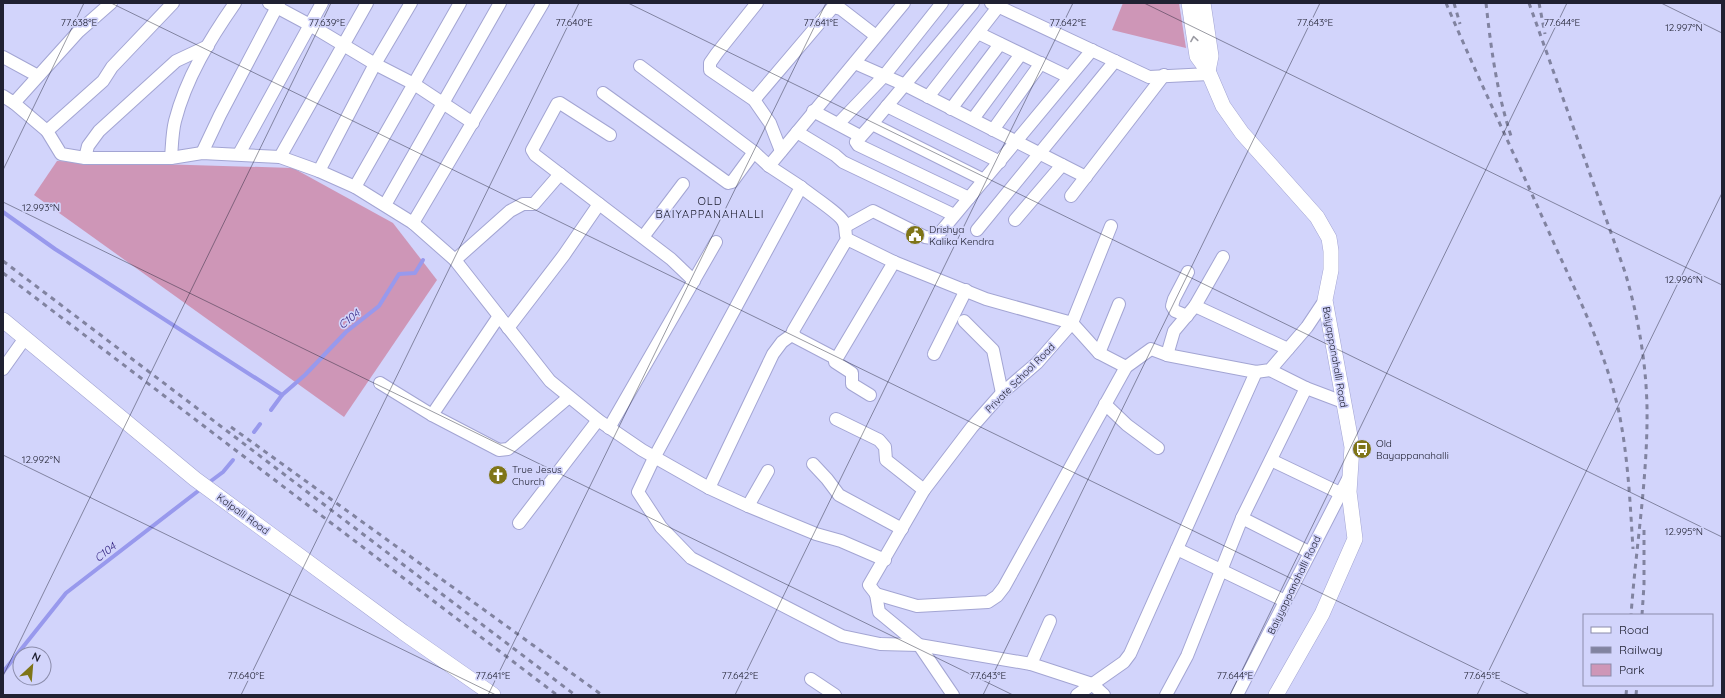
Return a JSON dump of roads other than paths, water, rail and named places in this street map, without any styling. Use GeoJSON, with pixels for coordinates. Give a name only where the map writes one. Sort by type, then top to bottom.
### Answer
{"type":"FeatureCollection","features":[{"type":"Feature","properties":{"kind":"street"},"geometry":{"type":"LineString","coordinates":[[14,103],[78,32],[111,3]]}},
{"type":"Feature","properties":{"kind":"street"},"geometry":{"type":"LineString","coordinates":[[47,131],[103,81],[112,66],[173,3]]}},
{"type":"Feature","properties":{"kind":"street"},"geometry":{"type":"LineString","coordinates":[[171,158],[175,122],[185,88],[216,30],[235,3]]}},
{"type":"Feature","properties":{"kind":"street"},"geometry":{"type":"LineString","coordinates":[[239,154],[322,3]]}},
{"type":"Feature","properties":{"kind":"street"},"geometry":{"type":"LineString","coordinates":[[280,157],[367,3]]}},
{"type":"Feature","properties":{"kind":"street"},"geometry":{"type":"LineString","coordinates":[[319,171],[375,64],[411,3]]}},
{"type":"Feature","properties":{"kind":"street"},"geometry":{"type":"LineString","coordinates":[[355,187],[460,3]]}},
{"type":"Feature","properties":{"kind":"street"},"geometry":{"type":"LineString","coordinates":[[385,205],[500,3]]}},
{"type":"Feature","properties":{"kind":"street"},"geometry":{"type":"LineString","coordinates":[[413,223],[543,3]]}},
{"type":"Feature","properties":{"kind":"street"},"geometry":{"type":"LineString","coordinates":[[757,3],[713,58],[710,64],[710,70],[754,100],[770,123],[781,151]]}},
{"type":"Feature","properties":{"kind":"street"},"geometry":{"type":"LineString","coordinates":[[770,166],[813,111],[904,3]]}},
{"type":"Feature","properties":{"kind":"street"},"geometry":{"type":"LineString","coordinates":[[838,124],[884,76],[942,3]]}},
{"type":"Feature","properties":{"kind":"street"},"geometry":{"type":"LineString","coordinates":[[969,198],[858,145],[856,142],[974,3]]}},
{"type":"Feature","properties":{"kind":"street","name":"Baiyappanahalli Road"},"geometry":{"type":"LineString","coordinates":[[1189,3],[1197,56],[1208,73],[1223,106],[1242,133],[1317,217],[1329,238],[1331,251],[1331,270],[1325,300],[1352,448],[1349,492],[1355,539],[1322,614],[1276,695]]}},
{"type":"Feature","properties":{"kind":"street"},"geometry":{"type":"LineString","coordinates":[[928,97],[978,33],[995,5],[1149,77],[1208,73],[1211,56],[1204,3]]}},
{"type":"Feature","properties":{"kind":"street"},"geometry":{"type":"LineString","coordinates":[[202,153],[275,4],[375,64],[414,84],[473,123]]}},
{"type":"Feature","properties":{"kind":"street"},"geometry":{"type":"LineString","coordinates":[[754,100],[833,7],[841,9],[876,36]]}},
{"type":"Feature","properties":{"kind":"street"},"geometry":{"type":"LineString","coordinates":[[978,33],[1069,77]]}},
{"type":"Feature","properties":{"kind":"street"},"geometry":{"type":"LineString","coordinates":[[951,109],[1000,44]]}},
{"type":"Feature","properties":{"kind":"street"},"geometry":{"type":"LineString","coordinates":[[85,158],[88,146],[99,131],[176,61],[208,46]]}},
{"type":"Feature","properties":{"kind":"street"},"geometry":{"type":"LineString","coordinates":[[846,226],[873,212],[925,237],[932,238],[940,234],[954,215],[1000,162],[1092,50]]}},
{"type":"Feature","properties":{"kind":"street"},"geometry":{"type":"LineString","coordinates":[[973,119],[1021,54]]}},
{"type":"Feature","properties":{"kind":"street"},"geometry":{"type":"LineString","coordinates":[[3,57],[38,76]]}},
{"type":"Feature","properties":{"kind":"street"},"geometry":{"type":"LineString","coordinates":[[977,230],[1115,61]]}},
{"type":"Feature","properties":{"kind":"street"},"geometry":{"type":"LineString","coordinates":[[855,62],[973,119],[1086,177]]}},
{"type":"Feature","properties":{"kind":"street"},"geometry":{"type":"LineString","coordinates":[[993,130],[1041,63]]}},
{"type":"Feature","properties":{"kind":"street"},"geometry":{"type":"LineString","coordinates":[[640,66],[754,152],[770,166],[842,218],[846,226],[845,232],[847,239],[793,331],[793,334],[782,342],[773,354],[709,488]]}},
{"type":"Feature","properties":{"kind":"street"},"geometry":{"type":"LineString","coordinates":[[1071,196],[1164,75]]}},
{"type":"Feature","properties":{"kind":"street"},"geometry":{"type":"LineString","coordinates":[[603,93],[728,183],[732,182],[754,152]]}},
{"type":"Feature","properties":{"kind":"street"},"geometry":{"type":"LineString","coordinates":[[3,96],[14,103],[47,131],[61,154],[85,158],[171,158],[202,153],[280,157],[319,171],[355,187],[413,223],[455,260],[550,381],[609,428],[654,458],[709,488],[816,534],[841,541],[885,560]]}},
{"type":"Feature","properties":{"kind":"street"},"geometry":{"type":"LineString","coordinates":[[610,135],[564,104],[558,104],[532,150],[535,155],[671,259],[694,281]]}},
{"type":"Feature","properties":{"kind":"street"},"geometry":{"type":"LineString","coordinates":[[887,106],[1000,162]]}},
{"type":"Feature","properties":{"kind":"street"},"geometry":{"type":"LineString","coordinates":[[813,111],[860,136]]}},
{"type":"Feature","properties":{"kind":"street"},"geometry":{"type":"LineString","coordinates":[[872,124],[984,180]]}},
{"type":"Feature","properties":{"kind":"street"},"geometry":{"type":"LineString","coordinates":[[797,132],[835,155],[843,162],[954,215]]}},
{"type":"Feature","properties":{"kind":"street"},"geometry":{"type":"LineString","coordinates":[[1015,220],[1062,164]]}},
{"type":"Feature","properties":{"kind":"street"},"geometry":{"type":"LineString","coordinates":[[455,260],[510,211],[523,204],[534,204],[560,174]]}},
{"type":"Feature","properties":{"kind":"street"},"geometry":{"type":"LineString","coordinates":[[643,237],[683,184]]}},
{"type":"Feature","properties":{"kind":"street"},"geometry":{"type":"LineString","coordinates":[[801,187],[654,458],[638,492],[661,526],[691,558],[842,636],[880,644],[919,646],[1031,664],[1092,684],[1104,695]]}},
{"type":"Feature","properties":{"kind":"street"},"geometry":{"type":"LineString","coordinates":[[508,328],[564,254],[599,204]]}},
{"type":"Feature","properties":{"kind":"street","name":"Private School Road"},"geometry":{"type":"LineString","coordinates":[[876,594],[869,585],[885,560],[924,490],[972,427],[1002,393],[1037,363],[1072,323],[1111,226]]}},
{"type":"Feature","properties":{"kind":"street"},"geometry":{"type":"LineString","coordinates":[[847,239],[894,262],[986,299],[1072,323],[1099,353],[1126,367]]}},
{"type":"Feature","properties":{"kind":"street"},"geometry":{"type":"LineString","coordinates":[[609,428],[716,242]]}},
{"type":"Feature","properties":{"kind":"street"},"geometry":{"type":"LineString","coordinates":[[1167,355],[1174,331],[1195,306],[1223,257]]}},
{"type":"Feature","properties":{"kind":"street"},"geometry":{"type":"LineString","coordinates":[[835,358],[837,358],[894,262]]}},
{"type":"Feature","properties":{"kind":"street"},"geometry":{"type":"LineString","coordinates":[[1187,316],[1175,311],[1172,306],[1174,298],[1188,272]]}},
{"type":"Feature","properties":{"kind":"street"},"geometry":{"type":"LineString","coordinates":[[934,354],[966,290]]}},
{"type":"Feature","properties":{"kind":"street"},"geometry":{"type":"LineString","coordinates":[[1270,370],[1308,327],[1325,300]]}},
{"type":"Feature","properties":{"kind":"street"},"geometry":{"type":"LineString","coordinates":[[1099,353],[1119,304]]}},
{"type":"Feature","properties":{"kind":"street"},"geometry":{"type":"LineString","coordinates":[[1195,306],[1288,350]]}},
{"type":"Feature","properties":{"kind":"street"},"geometry":{"type":"LineString","coordinates":[[432,415],[499,316]]}},
{"type":"Feature","properties":{"kind":"street","name":"Kalpalli Road"},"geometry":{"type":"LineString","coordinates":[[3,320],[205,486],[403,632],[493,695]]}},
{"type":"Feature","properties":{"kind":"street"},"geometry":{"type":"LineString","coordinates":[[964,321],[993,350],[1002,393]]}},
{"type":"Feature","properties":{"kind":"street"},"geometry":{"type":"LineString","coordinates":[[793,334],[795,337],[835,358]]}},
{"type":"Feature","properties":{"kind":"street"},"geometry":{"type":"LineString","coordinates":[[3,369],[25,338]]}},
{"type":"Feature","properties":{"kind":"street"},"geometry":{"type":"LineString","coordinates":[[953,695],[919,646],[879,612],[876,594],[917,606],[988,602],[997,596],[1004,587],[1126,367],[1151,349],[1167,355],[1256,372],[1270,370],[1306,388],[1343,402]]}},
{"type":"Feature","properties":{"kind":"street"},"geometry":{"type":"LineString","coordinates":[[835,358],[836,364],[852,373],[852,382],[854,386],[870,395]]}},
{"type":"Feature","properties":{"kind":"street"},"geometry":{"type":"LineString","coordinates":[[1078,695],[1124,662],[1130,654],[1256,372]]}},
{"type":"Feature","properties":{"kind":"street"},"geometry":{"type":"LineString","coordinates":[[380,383],[432,415],[499,450],[504,451],[569,397]]}},
{"type":"Feature","properties":{"kind":"street"},"geometry":{"type":"LineString","coordinates":[[1166,695],[1188,656],[1242,518],[1306,388]]}},
{"type":"Feature","properties":{"kind":"street"},"geometry":{"type":"LineString","coordinates":[[1106,404],[1127,425],[1158,448]]}},
{"type":"Feature","properties":{"kind":"street"},"geometry":{"type":"LineString","coordinates":[[836,419],[879,440],[885,447],[886,460],[924,490]]}},
{"type":"Feature","properties":{"kind":"street"},"geometry":{"type":"LineString","coordinates":[[519,524],[598,420]]}},
{"type":"Feature","properties":{"kind":"street"},"geometry":{"type":"LineString","coordinates":[[1271,460],[1340,494]]}},
{"type":"Feature","properties":{"kind":"street"},"geometry":{"type":"LineString","coordinates":[[813,464],[839,495],[902,529]]}},
{"type":"Feature","properties":{"kind":"street"},"geometry":{"type":"LineString","coordinates":[[748,506],[768,471]]}},
{"type":"Feature","properties":{"kind":"street","name":"Baiyyappanahalli Road"},"geometry":{"type":"LineString","coordinates":[[1237,695],[1262,650],[1309,552],[1350,474]]}},
{"type":"Feature","properties":{"kind":"street"},"geometry":{"type":"LineString","coordinates":[[1242,518],[1309,552]]}},
{"type":"Feature","properties":{"kind":"street"},"geometry":{"type":"LineString","coordinates":[[1177,549],[1285,601]]}},
{"type":"Feature","properties":{"kind":"street"},"geometry":{"type":"LineString","coordinates":[[1031,664],[1050,622]]}},
{"type":"Feature","properties":{"kind":"street"},"geometry":{"type":"LineString","coordinates":[[811,679],[835,695]]}},
{"type":"Feature","properties":{"kind":"waterway"},"geometry":{"type":"LineString","coordinates":[[3,212],[55,249],[282,395],[271,410]]}},
{"type":"Feature","properties":{"kind":"waterway","name":"C104"},"geometry":{"type":"LineString","coordinates":[[282,395],[305,375],[346,332],[379,306],[399,274],[415,273],[423,260]]}},
{"type":"Feature","properties":{"kind":"waterway","name":"C104"},"geometry":{"type":"LineString","coordinates":[[254,432],[260,424]]}},
{"type":"Feature","properties":{"kind":"waterway","name":"C104"},"geometry":{"type":"LineString","coordinates":[[207,484],[223,472],[233,460]]}},
{"type":"Feature","properties":{"kind":"waterway","name":"C104"},"geometry":{"type":"LineString","coordinates":[[3,672],[66,593],[202,488]]}},
{"type":"Feature","properties":{"kind":"railway"},"geometry":{"type":"LineString","coordinates":[[1446,3],[1583,307],[1599,346],[1613,387],[1621,425],[1628,478],[1633,549]]}},
{"type":"Feature","properties":{"kind":"railway"},"geometry":{"type":"LineString","coordinates":[[1454,3],[1460,24]]}},
{"type":"Feature","properties":{"kind":"railway"},"geometry":{"type":"LineString","coordinates":[[1486,3],[1495,71],[1511,136]]}},
{"type":"Feature","properties":{"kind":"railway"},"geometry":{"type":"LineString","coordinates":[[1529,3],[1625,272],[1634,305],[1640,339],[1645,373],[1647,433],[1644,485],[1631,614]]}},
{"type":"Feature","properties":{"kind":"railway"},"geometry":{"type":"LineString","coordinates":[[1539,3],[1545,34]]}},
{"type":"Feature","properties":{"kind":"railway"},"geometry":{"type":"LineString","coordinates":[[3,261],[575,695]]}},
{"type":"Feature","properties":{"kind":"railway"},"geometry":{"type":"LineString","coordinates":[[3,273],[557,695]]}},
{"type":"Feature","properties":{"kind":"railway"},"geometry":{"type":"LineString","coordinates":[[231,427],[602,695]]}},
{"type":"Feature","properties":{"kind":"railway"},"geometry":{"type":"LineString","coordinates":[[1642,614],[1644,585],[1644,530]]}},
{"type":"Feature","properties":{"kind":"railway"},"geometry":{"type":"LineString","coordinates":[[1626,695],[1627,686]]}},
{"type":"Feature","properties":{"kind":"railway"},"geometry":{"type":"LineString","coordinates":[[1636,695],[1637,686]]}},
{"type":"Feature","properties":{"kind":"place","name":"Drishya Kalika Kendra"},"geometry":{"type":"Point","coordinates":[915,235]}},
{"type":"Feature","properties":{"kind":"place","name":"Old Bayappanahalli"},"geometry":{"type":"Point","coordinates":[1362,449]}},
{"type":"Feature","properties":{"kind":"place","name":"True Jesus Church"},"geometry":{"type":"Point","coordinates":[498,475]}},
{"type":"Feature","properties":{"kind":"district","name":"OLD BAIYAPPANAHALLI"},"geometry":{"type":"Point","coordinates":[710,207]}}]}
